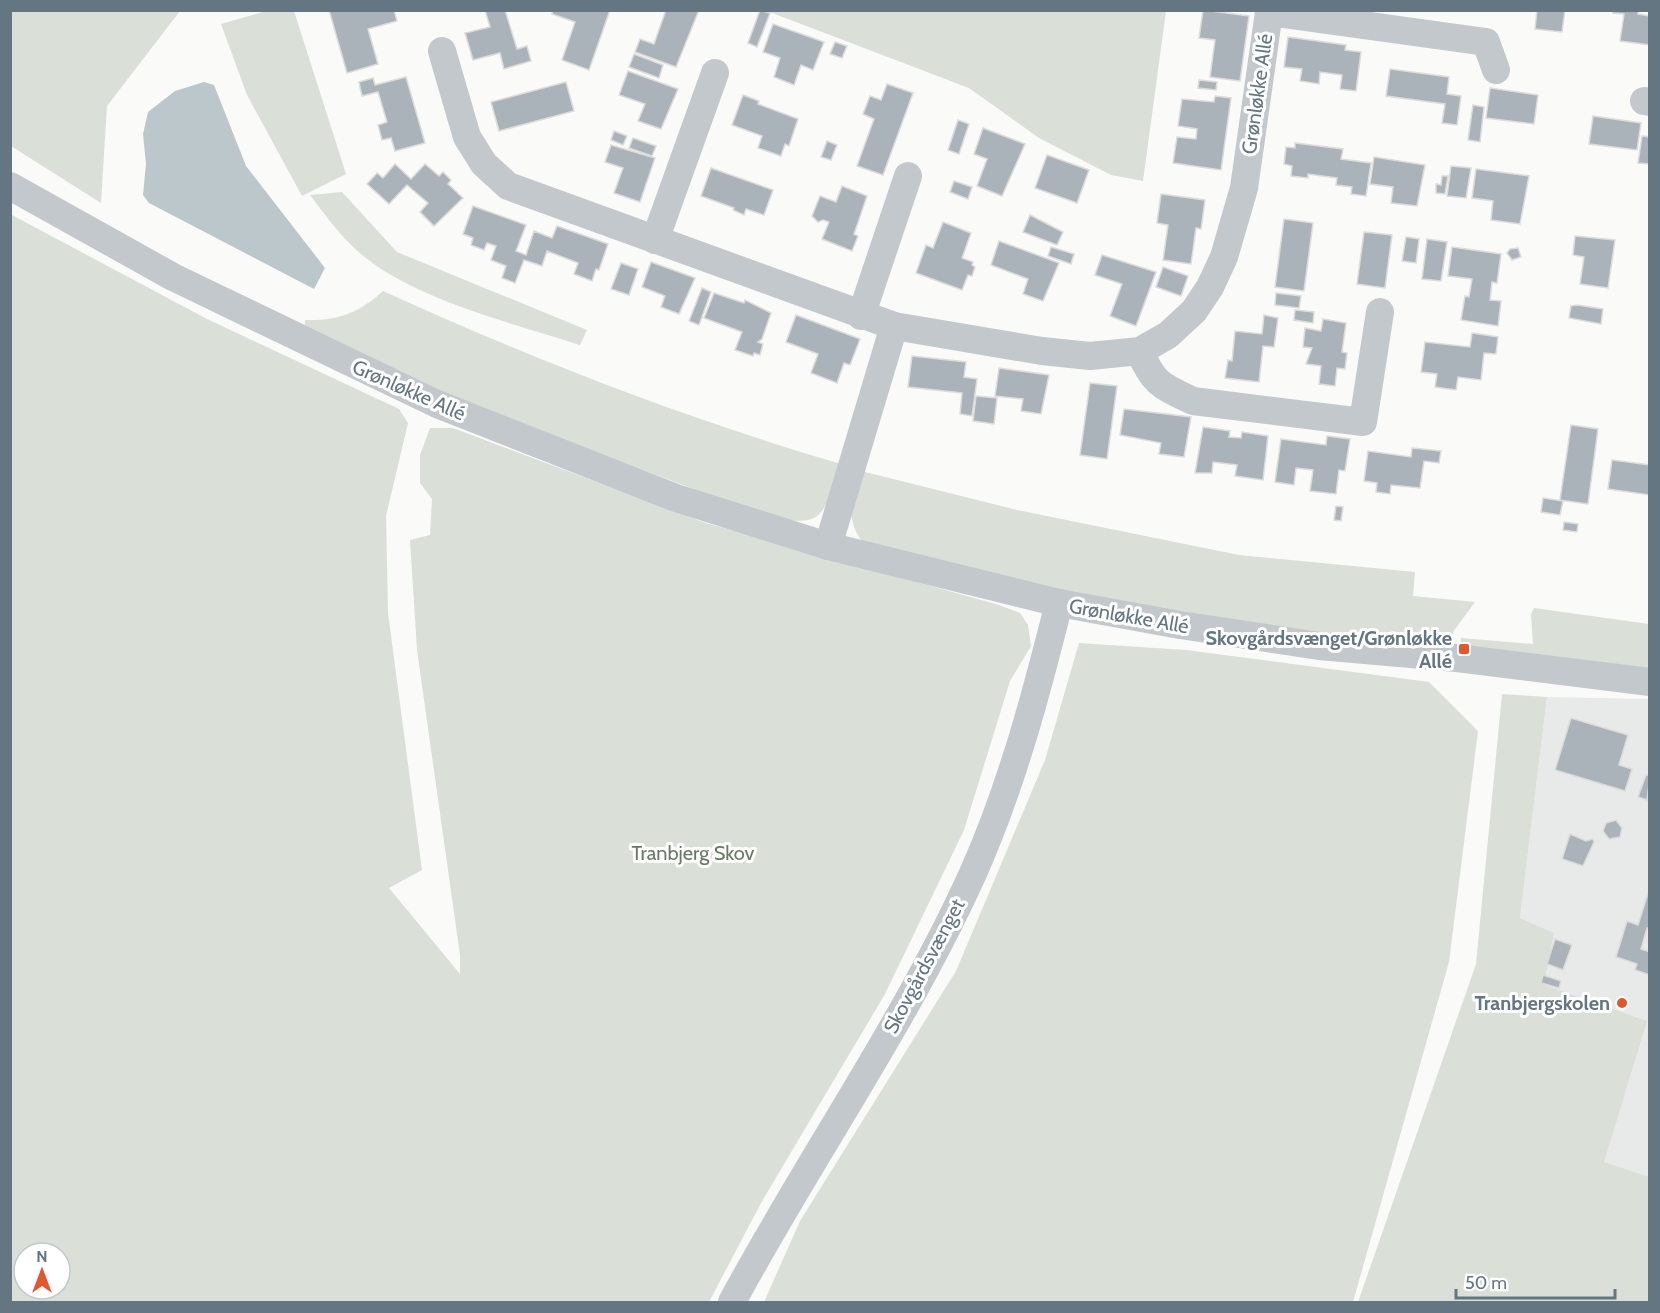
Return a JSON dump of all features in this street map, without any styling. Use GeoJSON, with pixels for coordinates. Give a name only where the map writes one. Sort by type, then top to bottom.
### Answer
{"type":"FeatureCollection","features":[{"type":"Feature","properties":{"kind":"street","name":"Grønløkke Allé"},"geometry":{"type":"LineString","coordinates":[[442,51],[467,137],[484,164],[508,186],[861,316],[894,326],[1042,351],[1089,356],[1140,351],[1168,335],[1194,311],[1210,287],[1224,257],[1244,188],[1269,12],[1486,42],[1496,70]]}},
{"type":"Feature","properties":{"kind":"street"},"geometry":{"type":"LineString","coordinates":[[655,240],[715,73]]}},
{"type":"Feature","properties":{"kind":"street"},"geometry":{"type":"LineString","coordinates":[[861,316],[908,176]]}},
{"type":"Feature","properties":{"kind":"street","name":"Grønløkke Allé"},"geometry":{"type":"LineString","coordinates":[[10,186],[183,282],[437,404],[676,498],[828,546],[1059,603],[1318,646],[1463,659],[1650,681]]}},
{"type":"Feature","properties":{"kind":"street"},"geometry":{"type":"LineString","coordinates":[[1140,351],[1150,376],[1168,389],[1193,401],[1363,422],[1380,312]]}},
{"type":"Feature","properties":{"kind":"street"},"geometry":{"type":"LineString","coordinates":[[828,546],[894,326]]}},
{"type":"Feature","properties":{"kind":"street","name":"Skovgårdsvænget"},"geometry":{"type":"LineString","coordinates":[[732,1302],[778,1217],[909,1000],[974,871],[1013,773],[1059,603]]}},
{"type":"Feature","properties":{"kind":"shaded area"},"geometry":{"type":"Polygon","coordinates":[[[204,82],[214,85],[246,166],[325,268],[314,289],[149,203],[143,195],[146,164],[143,134],[148,112],[175,91],[204,82]]]}},
{"type":"Feature","properties":{"kind":"shaded area","name":"Tranbjergskolen"},"geometry":{"type":"Polygon","coordinates":[[[1547,697],[1649,699],[1649,1302],[1417,1302],[1544,985],[1554,933],[1520,918],[1547,697]]]}},
{"type":"Feature","properties":{"kind":"green space"},"geometry":{"type":"Polygon","coordinates":[[[270,10],[294,11],[346,174],[302,196],[247,95],[221,24],[270,10]]]}},
{"type":"Feature","properties":{"kind":"green space"},"geometry":{"type":"Polygon","coordinates":[[[10,11],[180,11],[107,106],[101,203],[11,146],[10,11]]]}},
{"type":"Feature","properties":{"kind":"green space"},"geometry":{"type":"Polygon","coordinates":[[[767,11],[1166,11],[1143,181],[1111,175],[1039,138],[969,88],[767,11]]]}},
{"type":"Feature","properties":{"kind":"green space"},"geometry":{"type":"Polygon","coordinates":[[[342,192],[397,252],[587,330],[580,345],[496,319],[436,297],[383,270],[347,241],[310,195],[342,192]]]}},
{"type":"Feature","properties":{"kind":"green space","name":"Tranbjerg Skov"},"geometry":{"type":"Polygon","coordinates":[[[10,214],[207,319],[399,409],[408,423],[386,516],[388,613],[422,870],[389,888],[460,974],[460,955],[417,650],[410,540],[430,535],[432,499],[420,483],[420,455],[430,428],[453,428],[706,523],[999,605],[1020,613],[1028,625],[1031,646],[1010,681],[964,830],[885,994],[761,1203],[709,1302],[11,1302],[10,214]]]}},
{"type":"Feature","properties":{"kind":"green space"},"geometry":{"type":"Polygon","coordinates":[[[383,291],[609,386],[724,427],[841,464],[829,498],[817,516],[808,520],[796,521],[760,514],[468,404],[305,325],[305,320],[328,319],[347,314],[365,305],[383,291]]]}},
{"type":"Feature","properties":{"kind":"green space"},"geometry":{"type":"Polygon","coordinates":[[[861,471],[1017,510],[1239,555],[1415,572],[1413,596],[1475,602],[1453,632],[1453,650],[1268,628],[1055,590],[863,542],[853,525],[852,516],[853,499],[861,471]]]}},
{"type":"Feature","properties":{"kind":"green space"},"geometry":{"type":"Polygon","coordinates":[[[1534,608],[1649,624],[1649,673],[1460,647],[1461,638],[1533,644],[1531,614],[1534,608]]]}},
{"type":"Feature","properties":{"kind":"green space"},"geometry":{"type":"Polygon","coordinates":[[[1079,643],[1186,650],[1429,682],[1478,731],[1449,962],[1353,1302],[764,1302],[800,1221],[956,971],[1045,760],[1079,643]]]}},
{"type":"Feature","properties":{"kind":"green space"},"geometry":{"type":"Polygon","coordinates":[[[1502,694],[1547,697],[1520,918],[1554,933],[1544,985],[1647,1021],[1604,1162],[1649,1177],[1649,1302],[1358,1302],[1476,964],[1502,694]]]}},
{"type":"Feature","properties":{"kind":"building"},"geometry":{"type":"Polygon","coordinates":[[[329,10],[394,10],[397,21],[368,29],[378,64],[347,73],[329,10]]]}},
{"type":"Feature","properties":{"kind":"building"},"geometry":{"type":"Polygon","coordinates":[[[485,10],[505,10],[517,49],[527,46],[531,61],[504,69],[500,53],[473,60],[465,33],[490,27],[485,10]]]}},
{"type":"Feature","properties":{"kind":"building"},"geometry":{"type":"Polygon","coordinates":[[[553,10],[610,10],[589,70],[562,60],[575,22],[552,14],[553,10]]]}},
{"type":"Feature","properties":{"kind":"building"},"geometry":{"type":"Polygon","coordinates":[[[666,10],[699,10],[676,67],[635,52],[640,39],[654,44],[666,10]]]}},
{"type":"Feature","properties":{"kind":"building"},"geometry":{"type":"Polygon","coordinates":[[[760,10],[770,13],[757,47],[748,43],[760,10]]]}},
{"type":"Feature","properties":{"kind":"building"},"geometry":{"type":"Polygon","coordinates":[[[1203,10],[1249,16],[1240,81],[1210,77],[1215,40],[1199,38],[1203,10]]]}},
{"type":"Feature","properties":{"kind":"building"},"geometry":{"type":"Polygon","coordinates":[[[1537,10],[1565,10],[1562,32],[1535,29],[1537,10]]]}},
{"type":"Feature","properties":{"kind":"building"},"geometry":{"type":"Polygon","coordinates":[[[1613,10],[1638,10],[1638,14],[1650,16],[1650,45],[1620,41],[1624,14],[1613,13],[1613,10]]]}},
{"type":"Feature","properties":{"kind":"building"},"geometry":{"type":"Polygon","coordinates":[[[773,24],[824,42],[813,70],[801,65],[794,85],[774,77],[780,58],[763,52],[773,24]]]}},
{"type":"Feature","properties":{"kind":"building"},"geometry":{"type":"Polygon","coordinates":[[[1288,37],[1346,45],[1345,50],[1361,52],[1356,91],[1340,89],[1342,75],[1320,72],[1319,84],[1300,81],[1302,69],[1284,67],[1288,37]]]}},
{"type":"Feature","properties":{"kind":"building"},"geometry":{"type":"Polygon","coordinates":[[[835,42],[847,46],[842,58],[830,54],[835,42]]]}},
{"type":"Feature","properties":{"kind":"building"},"geometry":{"type":"Polygon","coordinates":[[[634,54],[663,65],[659,78],[629,67],[634,54]]]}},
{"type":"Feature","properties":{"kind":"building"},"geometry":{"type":"Polygon","coordinates":[[[1390,69],[1449,77],[1447,94],[1461,96],[1457,125],[1442,123],[1445,104],[1386,96],[1390,69]]]}},
{"type":"Feature","properties":{"kind":"building"},"geometry":{"type":"Polygon","coordinates":[[[628,71],[678,89],[661,129],[638,121],[645,104],[619,95],[628,71]]]}},
{"type":"Feature","properties":{"kind":"building"},"geometry":{"type":"Polygon","coordinates":[[[406,77],[425,143],[395,151],[391,138],[382,140],[378,125],[387,122],[378,92],[362,96],[359,82],[373,78],[375,85],[406,77]]]}},
{"type":"Feature","properties":{"kind":"building"},"geometry":{"type":"Polygon","coordinates":[[[1199,80],[1217,82],[1216,90],[1198,88],[1199,80]]]}},
{"type":"Feature","properties":{"kind":"building"},"geometry":{"type":"Polygon","coordinates":[[[566,82],[574,111],[499,131],[491,102],[566,82]]]}},
{"type":"Feature","properties":{"kind":"building"},"geometry":{"type":"Polygon","coordinates":[[[887,84],[913,93],[883,175],[857,166],[874,119],[863,114],[870,96],[881,100],[887,84]]]}},
{"type":"Feature","properties":{"kind":"building"},"geometry":{"type":"Polygon","coordinates":[[[1490,88],[1538,95],[1534,124],[1486,118],[1490,88]]]}},
{"type":"Feature","properties":{"kind":"building"},"geometry":{"type":"Polygon","coordinates":[[[743,95],[759,101],[758,104],[798,119],[789,146],[785,144],[781,156],[758,148],[762,136],[732,125],[743,95]]]}},
{"type":"Feature","properties":{"kind":"building"},"geometry":{"type":"Polygon","coordinates":[[[1215,96],[1231,98],[1221,170],[1173,163],[1177,137],[1196,139],[1197,129],[1178,126],[1182,99],[1214,102],[1215,96]]]}},
{"type":"Feature","properties":{"kind":"building"},"geometry":{"type":"Polygon","coordinates":[[[1473,105],[1484,107],[1480,142],[1468,140],[1473,105]]]}},
{"type":"Feature","properties":{"kind":"building"},"geometry":{"type":"Polygon","coordinates":[[[1593,116],[1641,123],[1637,150],[1589,144],[1593,116]]]}},
{"type":"Feature","properties":{"kind":"building"},"geometry":{"type":"Polygon","coordinates":[[[958,120],[969,124],[959,154],[948,150],[958,120]]]}},
{"type":"Feature","properties":{"kind":"building"},"geometry":{"type":"Polygon","coordinates":[[[983,128],[1025,144],[1002,196],[977,186],[987,159],[974,154],[983,128]]]}},
{"type":"Feature","properties":{"kind":"building"},"geometry":{"type":"Polygon","coordinates":[[[614,131],[627,136],[623,145],[611,140],[614,131]]]}},
{"type":"Feature","properties":{"kind":"building"},"geometry":{"type":"Polygon","coordinates":[[[1642,136],[1650,137],[1650,164],[1638,163],[1642,136]]]}},
{"type":"Feature","properties":{"kind":"building"},"geometry":{"type":"Polygon","coordinates":[[[633,138],[656,146],[652,156],[629,148],[633,138]]]}},
{"type":"Feature","properties":{"kind":"building"},"geometry":{"type":"Polygon","coordinates":[[[827,141],[837,145],[831,160],[821,157],[827,141]]]}},
{"type":"Feature","properties":{"kind":"building"},"geometry":{"type":"Polygon","coordinates":[[[1295,143],[1343,149],[1341,159],[1371,163],[1366,196],[1351,194],[1352,187],[1336,185],[1337,178],[1308,174],[1308,178],[1291,176],[1292,166],[1284,164],[1286,147],[1295,148],[1295,143]]]}},
{"type":"Feature","properties":{"kind":"building"},"geometry":{"type":"Polygon","coordinates":[[[611,145],[655,158],[640,202],[614,193],[623,168],[605,162],[611,145]]]}},
{"type":"Feature","properties":{"kind":"building"},"geometry":{"type":"Polygon","coordinates":[[[1047,155],[1089,170],[1077,203],[1035,188],[1047,155]]]}},
{"type":"Feature","properties":{"kind":"building"},"geometry":{"type":"Polygon","coordinates":[[[1374,157],[1425,165],[1417,206],[1391,203],[1393,187],[1370,184],[1374,157]]]}},
{"type":"Feature","properties":{"kind":"building"},"geometry":{"type":"Polygon","coordinates":[[[395,164],[411,179],[425,164],[439,176],[443,172],[451,180],[448,184],[463,198],[434,226],[420,212],[428,203],[407,185],[389,204],[367,184],[377,173],[383,178],[395,164]]]}},
{"type":"Feature","properties":{"kind":"building"},"geometry":{"type":"Polygon","coordinates":[[[1451,166],[1471,168],[1466,198],[1447,196],[1451,166]]]}},
{"type":"Feature","properties":{"kind":"building"},"geometry":{"type":"Polygon","coordinates":[[[711,168],[773,190],[764,215],[746,209],[744,215],[733,210],[734,208],[701,196],[711,168]]]}},
{"type":"Feature","properties":{"kind":"building"},"geometry":{"type":"Polygon","coordinates":[[[1476,169],[1529,176],[1520,224],[1491,220],[1493,201],[1472,198],[1476,169]]]}},
{"type":"Feature","properties":{"kind":"building"},"geometry":{"type":"Polygon","coordinates":[[[1442,176],[1448,176],[1445,194],[1436,193],[1436,184],[1441,185],[1442,176]]]}},
{"type":"Feature","properties":{"kind":"building"},"geometry":{"type":"Polygon","coordinates":[[[954,181],[972,187],[968,199],[950,192],[954,181]]]}},
{"type":"Feature","properties":{"kind":"building"},"geometry":{"type":"Polygon","coordinates":[[[842,186],[867,196],[854,234],[858,236],[852,251],[822,239],[829,222],[823,220],[818,222],[812,216],[820,196],[836,202],[842,186]]]}},
{"type":"Feature","properties":{"kind":"building"},"geometry":{"type":"Polygon","coordinates":[[[1161,194],[1205,200],[1201,229],[1196,228],[1191,264],[1163,260],[1168,225],[1157,223],[1161,194]]]}},
{"type":"Feature","properties":{"kind":"building"},"geometry":{"type":"Polygon","coordinates":[[[473,206],[526,225],[516,251],[526,255],[534,231],[552,238],[557,226],[608,244],[599,270],[596,269],[592,281],[574,274],[578,263],[547,251],[542,266],[524,260],[515,283],[502,278],[506,266],[491,260],[496,246],[487,243],[484,250],[471,245],[473,238],[463,234],[473,206]]]}},
{"type":"Feature","properties":{"kind":"building"},"geometry":{"type":"Polygon","coordinates":[[[1030,215],[1063,232],[1057,245],[1023,232],[1030,215]]]}},
{"type":"Feature","properties":{"kind":"building"},"geometry":{"type":"Polygon","coordinates":[[[1284,219],[1313,223],[1304,291],[1275,287],[1284,219]]]}},
{"type":"Feature","properties":{"kind":"building"},"geometry":{"type":"Polygon","coordinates":[[[943,222],[971,233],[962,258],[973,262],[972,265],[975,267],[972,276],[968,275],[962,290],[916,273],[926,245],[933,248],[943,222]]]}},
{"type":"Feature","properties":{"kind":"building"},"geometry":{"type":"Polygon","coordinates":[[[1364,232],[1392,235],[1385,288],[1357,284],[1364,232]]]}},
{"type":"Feature","properties":{"kind":"building"},"geometry":{"type":"Polygon","coordinates":[[[1575,236],[1615,240],[1608,288],[1580,284],[1584,257],[1573,255],[1575,236]]]}},
{"type":"Feature","properties":{"kind":"building"},"geometry":{"type":"Polygon","coordinates":[[[1406,237],[1419,239],[1416,263],[1402,261],[1406,237]]]}},
{"type":"Feature","properties":{"kind":"building"},"geometry":{"type":"Polygon","coordinates":[[[1427,239],[1447,242],[1441,281],[1422,279],[1427,239]]]}},
{"type":"Feature","properties":{"kind":"building"},"geometry":{"type":"Polygon","coordinates":[[[999,241],[1059,263],[1043,301],[1023,294],[1028,279],[991,265],[999,241]]]}},
{"type":"Feature","properties":{"kind":"building"},"geometry":{"type":"Polygon","coordinates":[[[1051,247],[1074,254],[1071,264],[1048,256],[1051,247]]]}},
{"type":"Feature","properties":{"kind":"building"},"geometry":{"type":"Polygon","coordinates":[[[1452,247],[1501,254],[1497,283],[1492,282],[1490,300],[1501,301],[1498,326],[1461,320],[1465,296],[1469,297],[1472,279],[1448,276],[1452,247]]]}},
{"type":"Feature","properties":{"kind":"building"},"geometry":{"type":"Polygon","coordinates":[[[1518,248],[1521,257],[1512,260],[1507,253],[1510,249],[1518,248]]]}},
{"type":"Feature","properties":{"kind":"building"},"geometry":{"type":"Polygon","coordinates":[[[1102,255],[1156,272],[1136,326],[1110,316],[1122,284],[1095,275],[1102,255]]]}},
{"type":"Feature","properties":{"kind":"building"},"geometry":{"type":"Polygon","coordinates":[[[651,262],[695,278],[679,314],[661,307],[665,296],[642,287],[651,262]]]}},
{"type":"Feature","properties":{"kind":"building"},"geometry":{"type":"Polygon","coordinates":[[[621,263],[638,269],[629,295],[611,289],[621,263]]]}},
{"type":"Feature","properties":{"kind":"building"},"geometry":{"type":"Polygon","coordinates":[[[1163,267],[1188,276],[1181,296],[1156,287],[1163,267]]]}},
{"type":"Feature","properties":{"kind":"building"},"geometry":{"type":"Polygon","coordinates":[[[702,288],[711,292],[699,325],[689,321],[702,288]]]}},
{"type":"Feature","properties":{"kind":"building"},"geometry":{"type":"Polygon","coordinates":[[[714,293],[744,303],[745,300],[771,313],[762,339],[758,342],[763,344],[760,355],[754,353],[753,356],[735,350],[742,332],[704,318],[714,293]]]}},
{"type":"Feature","properties":{"kind":"building"},"geometry":{"type":"Polygon","coordinates":[[[1276,293],[1301,296],[1299,308],[1275,305],[1276,293]]]}},
{"type":"Feature","properties":{"kind":"building"},"geometry":{"type":"Polygon","coordinates":[[[1571,306],[1603,309],[1601,324],[1569,318],[1571,306]]]}},
{"type":"Feature","properties":{"kind":"building"},"geometry":{"type":"Polygon","coordinates":[[[1295,310],[1314,312],[1313,323],[1294,320],[1295,310]]]}},
{"type":"Feature","properties":{"kind":"building"},"geometry":{"type":"Polygon","coordinates":[[[796,315],[860,339],[850,365],[844,363],[837,383],[811,373],[818,354],[786,342],[796,315]]]}},
{"type":"Feature","properties":{"kind":"building"},"geometry":{"type":"Polygon","coordinates":[[[1264,315],[1278,318],[1274,347],[1263,346],[1259,382],[1225,378],[1228,360],[1232,361],[1235,331],[1262,334],[1264,315]]]}},
{"type":"Feature","properties":{"kind":"building"},"geometry":{"type":"Polygon","coordinates":[[[1323,319],[1346,323],[1342,352],[1347,353],[1345,369],[1337,368],[1335,386],[1319,384],[1321,366],[1306,364],[1312,348],[1303,347],[1305,328],[1321,331],[1323,319]]]}},
{"type":"Feature","properties":{"kind":"building"},"geometry":{"type":"Polygon","coordinates":[[[1472,333],[1498,337],[1496,354],[1484,353],[1481,380],[1458,377],[1456,390],[1435,387],[1437,374],[1421,372],[1425,342],[1470,347],[1472,333]]]}},
{"type":"Feature","properties":{"kind":"building"},"geometry":{"type":"Polygon","coordinates":[[[912,356],[966,362],[964,377],[977,379],[972,416],[960,414],[962,393],[908,387],[912,356]]]}},
{"type":"Feature","properties":{"kind":"building"},"geometry":{"type":"Polygon","coordinates":[[[999,368],[1049,375],[1041,414],[1021,411],[1023,399],[995,396],[999,368]]]}},
{"type":"Feature","properties":{"kind":"building"},"geometry":{"type":"Polygon","coordinates":[[[1090,383],[1117,386],[1107,459],[1080,455],[1090,383]]]}},
{"type":"Feature","properties":{"kind":"building"},"geometry":{"type":"Polygon","coordinates":[[[976,396],[997,398],[994,424],[973,421],[976,396]]]}},
{"type":"Feature","properties":{"kind":"building"},"geometry":{"type":"Polygon","coordinates":[[[1124,409],[1191,417],[1184,457],[1159,454],[1161,443],[1120,435],[1124,409]]]}},
{"type":"Feature","properties":{"kind":"building"},"geometry":{"type":"Polygon","coordinates":[[[1571,425],[1598,429],[1588,504],[1560,500],[1571,425]]]}},
{"type":"Feature","properties":{"kind":"building"},"geometry":{"type":"Polygon","coordinates":[[[1203,427],[1230,431],[1229,437],[1241,438],[1242,432],[1268,436],[1263,480],[1235,476],[1237,465],[1213,462],[1212,473],[1195,473],[1203,427]]]}},
{"type":"Feature","properties":{"kind":"building"},"geometry":{"type":"Polygon","coordinates":[[[1327,436],[1350,439],[1345,471],[1339,470],[1336,494],[1310,491],[1313,470],[1296,468],[1294,485],[1275,482],[1281,439],[1326,445],[1327,436]]]}},
{"type":"Feature","properties":{"kind":"building"},"geometry":{"type":"Polygon","coordinates":[[[1412,448],[1441,451],[1439,463],[1424,461],[1420,488],[1391,485],[1390,494],[1376,492],[1377,483],[1364,481],[1368,451],[1411,457],[1412,448]]]}},
{"type":"Feature","properties":{"kind":"building"},"geometry":{"type":"Polygon","coordinates":[[[1612,460],[1650,465],[1650,495],[1608,489],[1612,460]]]}},
{"type":"Feature","properties":{"kind":"building"},"geometry":{"type":"Polygon","coordinates":[[[1543,498],[1563,501],[1560,515],[1541,512],[1543,498]]]}},
{"type":"Feature","properties":{"kind":"building"},"geometry":{"type":"Polygon","coordinates":[[[1336,506],[1343,507],[1341,521],[1334,520],[1336,506]]]}},
{"type":"Feature","properties":{"kind":"building"},"geometry":{"type":"Polygon","coordinates":[[[1564,522],[1578,524],[1577,532],[1563,530],[1564,522]]]}},
{"type":"Feature","properties":{"kind":"building"},"geometry":{"type":"Polygon","coordinates":[[[1571,718],[1628,735],[1619,765],[1632,769],[1625,791],[1555,770],[1571,718]]]}},
{"type":"Feature","properties":{"kind":"building"},"geometry":{"type":"Polygon","coordinates":[[[1646,775],[1650,776],[1647,800],[1638,797],[1646,775]]]}},
{"type":"Feature","properties":{"kind":"building"},"geometry":{"type":"Polygon","coordinates":[[[1616,820],[1622,828],[1620,837],[1609,839],[1603,831],[1606,823],[1616,820]]]}},
{"type":"Feature","properties":{"kind":"building"},"geometry":{"type":"Polygon","coordinates":[[[1570,834],[1586,841],[1593,839],[1594,842],[1583,866],[1562,859],[1570,834]]]}},
{"type":"Feature","properties":{"kind":"building"},"geometry":{"type":"Polygon","coordinates":[[[1650,887],[1650,929],[1647,928],[1641,949],[1650,952],[1650,975],[1635,970],[1637,964],[1616,957],[1627,921],[1638,925],[1650,887]]]}},
{"type":"Feature","properties":{"kind":"building"},"geometry":{"type":"Polygon","coordinates":[[[1555,939],[1572,945],[1563,970],[1547,964],[1555,939]]]}},
{"type":"Feature","properties":{"kind":"building"},"geometry":{"type":"Polygon","coordinates":[[[1543,975],[1561,981],[1559,988],[1541,983],[1543,975]]]}},
{"type":"Feature","properties":{"kind":"place","name":"Skovgårdsvænget/Grønløkke Allé"},"geometry":{"type":"Point","coordinates":[1464,649]}},
{"type":"Feature","properties":{"kind":"place","name":"Tranbjergskolen"},"geometry":{"type":"Point","coordinates":[1622,1003]}}]}
